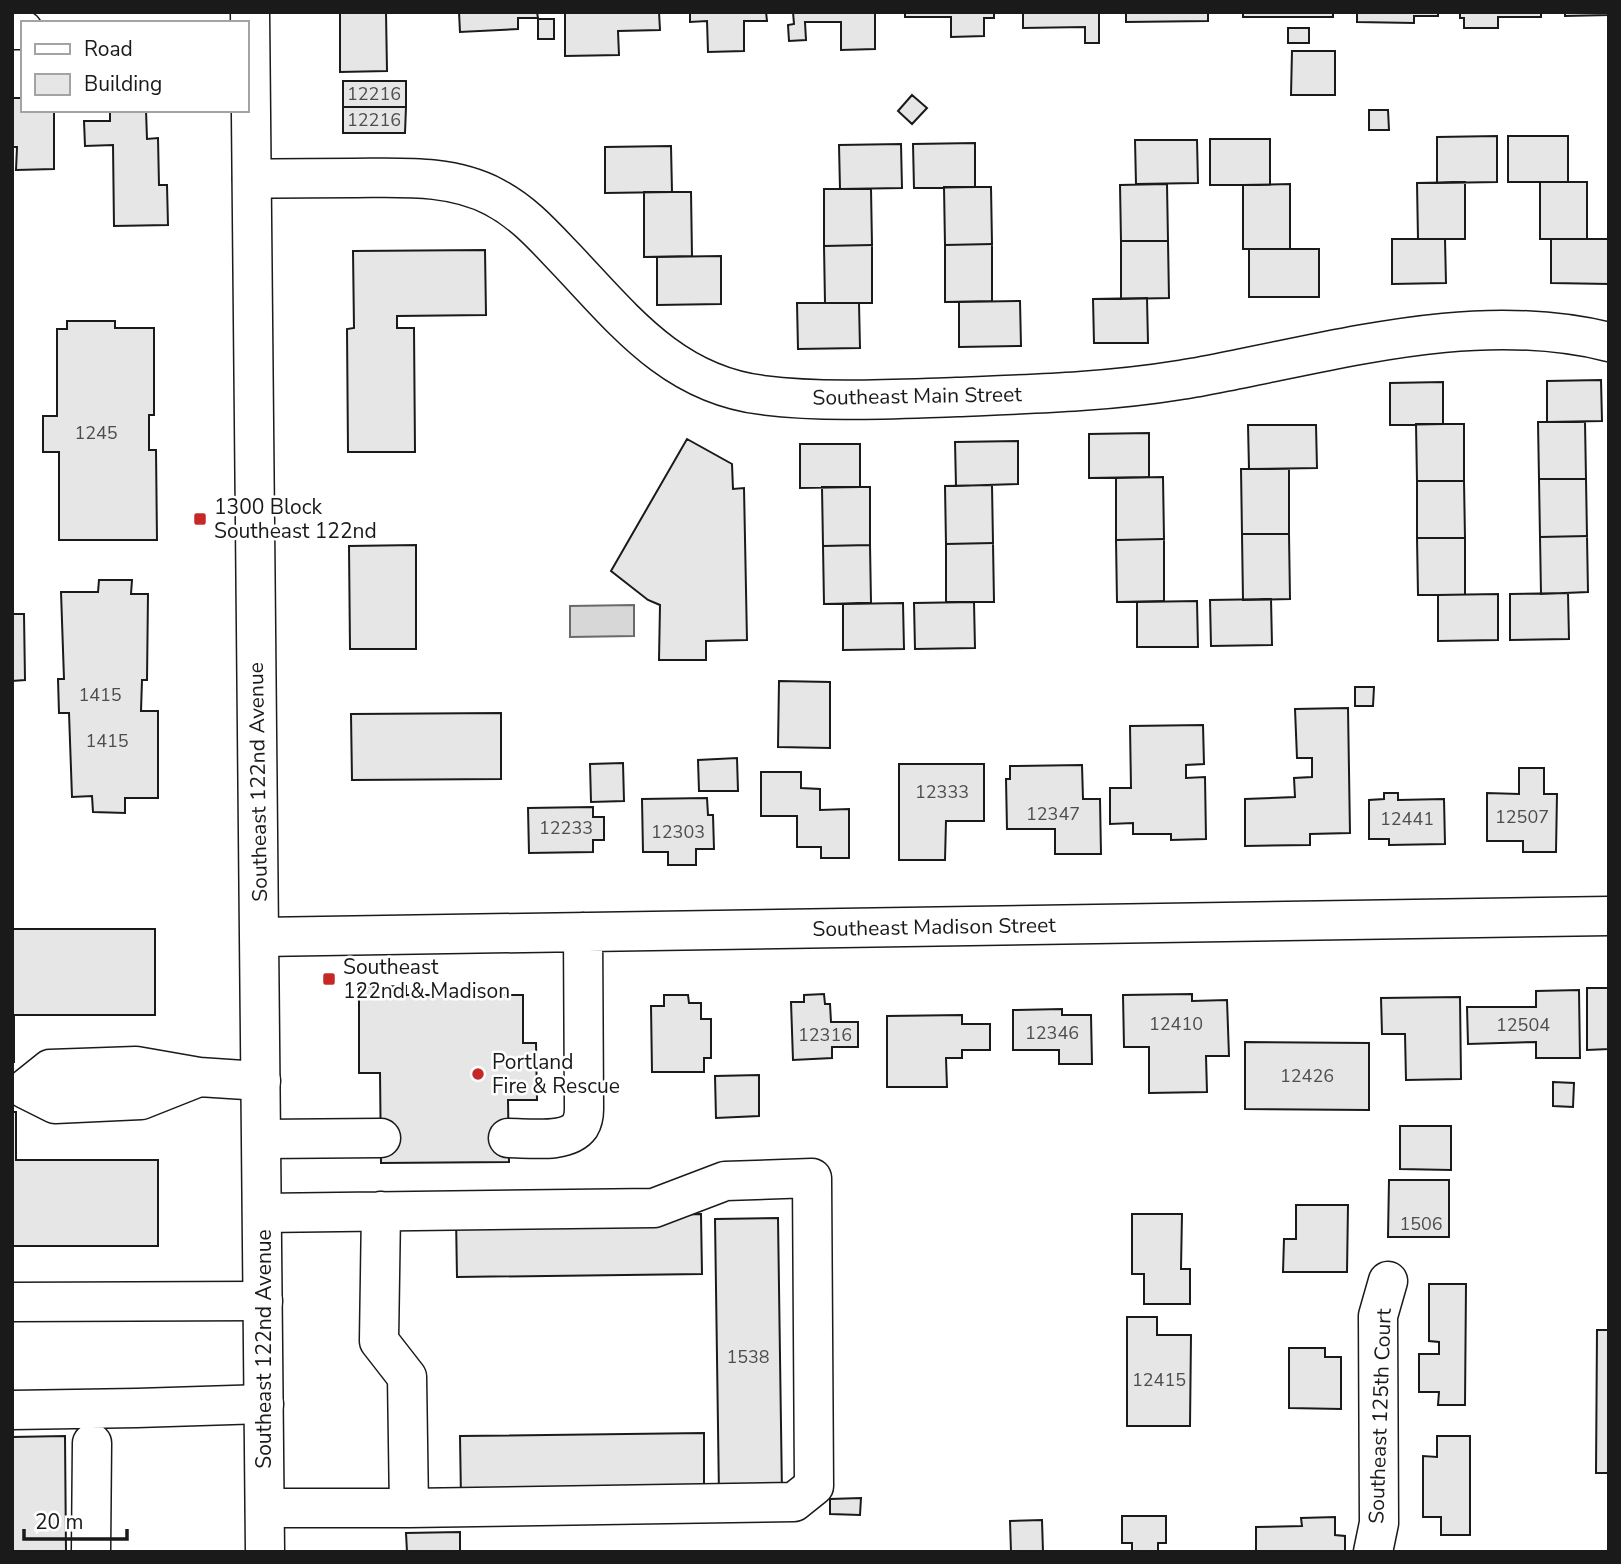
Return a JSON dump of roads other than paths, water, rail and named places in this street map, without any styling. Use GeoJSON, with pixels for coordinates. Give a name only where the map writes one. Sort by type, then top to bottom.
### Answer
{"type":"FeatureCollection","features":[{"type":"Feature","properties":{"kind":"street","name":"Southeast 122nd Avenue"},"geometry":{"type":"LineString","coordinates":[[249,23],[265,1552]]}},
{"type":"Feature","properties":{"kind":"street","name":"Southeast Main Street"},"geometry":{"type":"LineString","coordinates":[[252,179],[408,178],[452,181],[493,196],[530,221],[631,327],[669,360],[699,377],[761,395],[845,401],[1058,393],[1180,380],[1360,344],[1494,329],[1536,330],[1609,342]]}},
{"type":"Feature","properties":{"kind":"street","name":"Southeast Madison Street"},"geometry":{"type":"LineString","coordinates":[[260,937],[1609,916]]}},
{"type":"Feature","properties":{"kind":"street"},"geometry":{"type":"LineString","coordinates":[[508,1138],[570,1135],[582,1124],[583,932]]}},
{"type":"Feature","properties":{"kind":"street"},"geometry":{"type":"LineString","coordinates":[[199,1077],[261,1081]]}},
{"type":"Feature","properties":{"kind":"street"},"geometry":{"type":"LineString","coordinates":[[262,1139],[381,1138]]}},
{"type":"Feature","properties":{"kind":"street"},"geometry":{"type":"LineString","coordinates":[[262,1213],[654,1208],[725,1181],[812,1178],[814,1486],[794,1502],[265,1508]]}},
{"type":"Feature","properties":{"kind":"street"},"geometry":{"type":"LineString","coordinates":[[381,1211],[379,1340],[407,1377],[409,1508]]}},
{"type":"Feature","properties":{"kind":"street","name":"Southeast 125th Court"},"geometry":{"type":"LineString","coordinates":[[1373,1552],[1379,1523],[1378,1316],[1388,1281]]}},
{"type":"Feature","properties":{"kind":"street"},"geometry":{"type":"LineString","coordinates":[[12,1302],[263,1301]]}},
{"type":"Feature","properties":{"kind":"street"},"geometry":{"type":"LineString","coordinates":[[12,1410],[264,1404]]}},
{"type":"Feature","properties":{"kind":"street"},"geometry":{"type":"LineString","coordinates":[[91,1552],[92,1443]]}},
{"type":"Feature","properties":{"kind":"place","name":"1300 Block Southeast 122nd"},"geometry":{"type":"Point","coordinates":[200,519]}},
{"type":"Feature","properties":{"kind":"place","name":"Southeast 122nd & Madison"},"geometry":{"type":"Point","coordinates":[329,979]}},
{"type":"Feature","properties":{"kind":"place","name":"Portland Fire & Rescue"},"geometry":{"type":"Point","coordinates":[478,1074]}}]}
